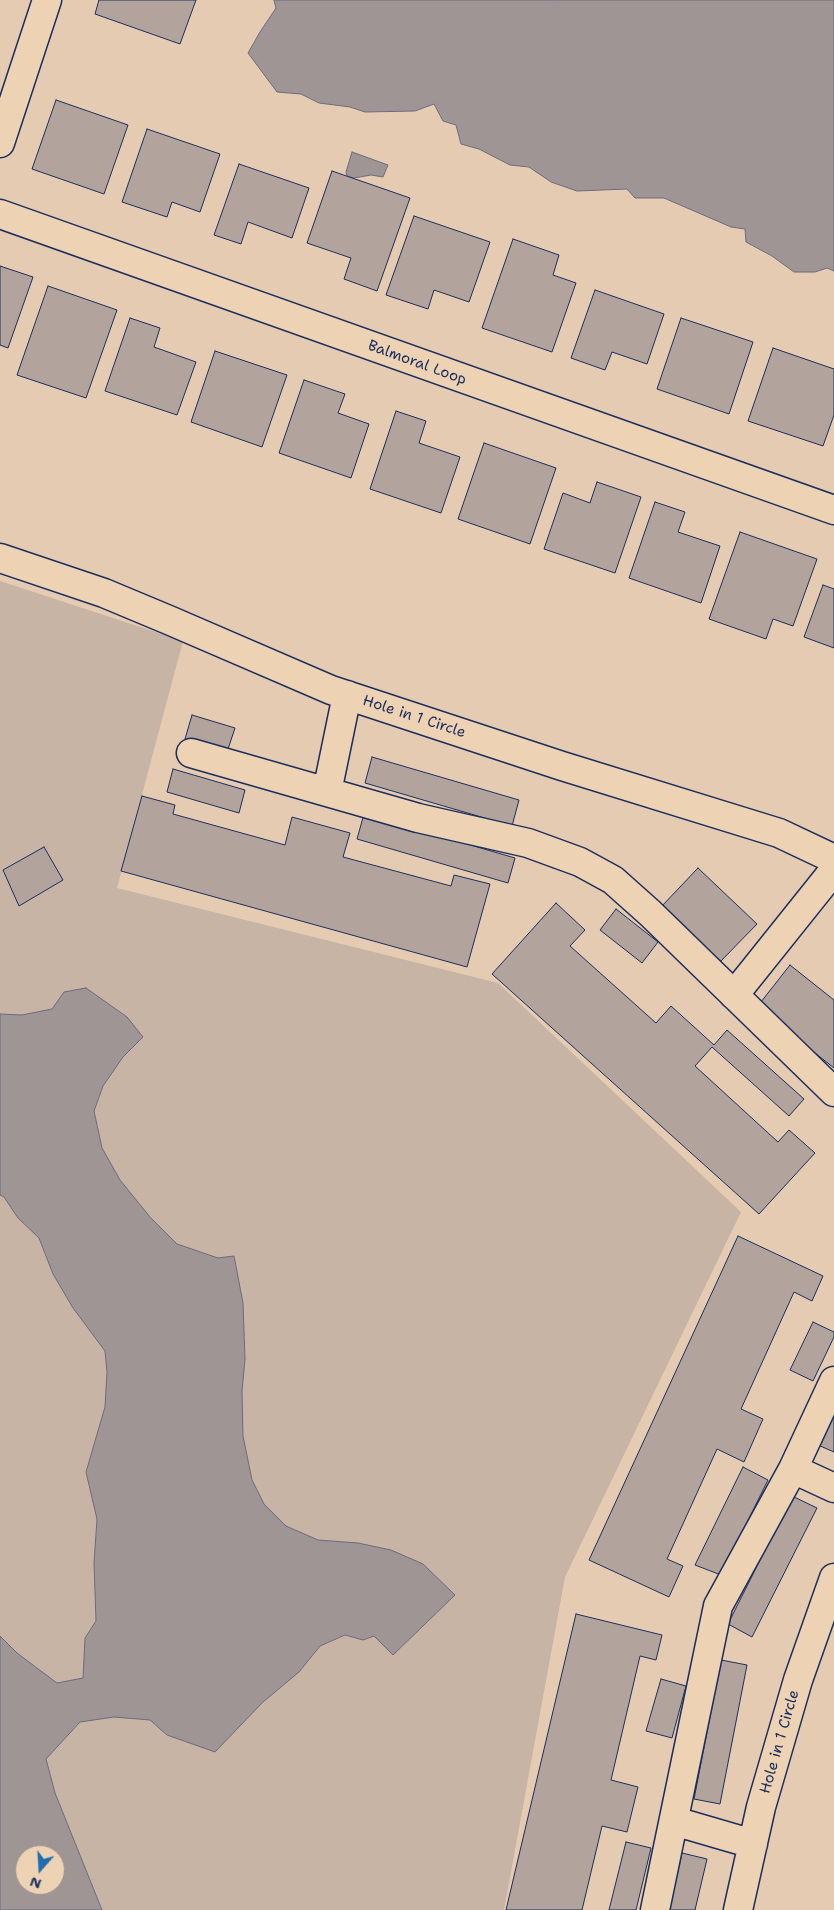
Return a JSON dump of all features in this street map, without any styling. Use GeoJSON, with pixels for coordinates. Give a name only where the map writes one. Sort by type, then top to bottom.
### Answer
{"type":"FeatureCollection","features":[{"type":"Feature","properties":{"kind":"street"},"geometry":{"type":"LineString","coordinates":[[2,128],[47,0]]}},
{"type":"Feature","properties":{"kind":"street","name":"Balmoral Loop"},"geometry":{"type":"LineString","coordinates":[[0,214],[834,510]]}},
{"type":"Feature","properties":{"kind":"street","name":"Hole in 1 Circle"},"geometry":{"type":"LineString","coordinates":[[0,558],[104,593],[331,690],[562,766],[779,833],[834,859]]}},
{"type":"Feature","properties":{"kind":"street"},"geometry":{"type":"LineString","coordinates":[[327,792],[347,695]]}},
{"type":"Feature","properties":{"kind":"street"},"geometry":{"type":"LineString","coordinates":[[191,753],[418,818],[528,843],[580,862],[613,880],[650,913],[834,1092]]}},
{"type":"Feature","properties":{"kind":"street"},"geometry":{"type":"LineString","coordinates":[[734,995],[834,870]]}},
{"type":"Feature","properties":{"kind":"street"},"geometry":{"type":"LineString","coordinates":[[655,1910],[718,1606],[793,1469],[834,1381]]}},
{"type":"Feature","properties":{"kind":"street"},"geometry":{"type":"LineString","coordinates":[[793,1469],[834,1488]]}},
{"type":"Feature","properties":{"kind":"street","name":"Hole in 1 Circle"},"geometry":{"type":"LineString","coordinates":[[738,1910],[761,1807],[798,1680],[834,1578]]}},
{"type":"Feature","properties":{"kind":"street"},"geometry":{"type":"LineString","coordinates":[[674,1821],[753,1844]]}},
{"type":"Feature","properties":{"kind":"shaded area"},"geometry":{"type":"Polygon","coordinates":[[[274,0],[834,0],[834,271],[827,268],[815,272],[794,272],[772,256],[746,242],[745,229],[731,227],[664,198],[635,198],[627,189],[577,191],[551,182],[529,167],[510,165],[479,149],[461,144],[456,125],[443,121],[434,104],[415,111],[365,112],[350,107],[319,103],[301,94],[277,92],[248,53],[276,8],[274,0]]]}},
{"type":"Feature","properties":{"kind":"shaded area"},"geometry":{"type":"Polygon","coordinates":[[[352,152],[388,165],[383,177],[371,175],[354,178],[347,176],[346,172],[352,152]]]}},
{"type":"Feature","properties":{"kind":"shaded area"},"geometry":{"type":"Polygon","coordinates":[[[0,581],[183,641],[117,888],[498,983],[741,1212],[565,1577],[504,1910],[0,1910],[0,581]]]}},
{"type":"Feature","properties":{"kind":"shaded area"},"geometry":{"type":"Polygon","coordinates":[[[86,988],[127,1017],[143,1037],[123,1057],[103,1086],[94,1111],[102,1148],[120,1180],[150,1217],[177,1244],[218,1258],[234,1256],[243,1303],[245,1359],[242,1391],[243,1436],[252,1480],[264,1504],[286,1526],[318,1540],[358,1543],[391,1550],[423,1564],[455,1595],[393,1655],[374,1636],[363,1640],[345,1635],[320,1646],[299,1672],[263,1702],[215,1752],[167,1735],[150,1720],[114,1717],[80,1722],[46,1759],[55,1793],[102,1910],[0,1910],[0,1636],[17,1653],[57,1683],[83,1678],[85,1638],[96,1621],[94,1563],[97,1519],[86,1472],[105,1407],[107,1372],[105,1351],[73,1308],[53,1274],[39,1238],[18,1218],[4,1197],[0,1195],[0,1014],[22,1015],[52,1009],[64,992],[86,988]]]}},
{"type":"Feature","properties":{"kind":"building"},"geometry":{"type":"Polygon","coordinates":[[[99,0],[196,0],[180,44],[95,14],[99,0]]]}},
{"type":"Feature","properties":{"kind":"building"},"geometry":{"type":"Polygon","coordinates":[[[56,100],[128,125],[104,194],[32,169],[56,100]]]}},
{"type":"Feature","properties":{"kind":"building"},"geometry":{"type":"Polygon","coordinates":[[[147,129],[220,154],[200,212],[172,202],[167,217],[122,202],[147,129]]]}},
{"type":"Feature","properties":{"kind":"building"},"geometry":{"type":"Polygon","coordinates":[[[239,164],[309,188],[292,238],[248,222],[241,244],[214,235],[239,164]]]}},
{"type":"Feature","properties":{"kind":"building"},"geometry":{"type":"Polygon","coordinates":[[[332,171],[410,198],[377,291],[344,279],[351,258],[307,243],[332,171]]]}},
{"type":"Feature","properties":{"kind":"building"},"geometry":{"type":"Polygon","coordinates":[[[414,216],[490,242],[469,302],[434,290],[428,309],[386,295],[414,216]]]}},
{"type":"Feature","properties":{"kind":"building"},"geometry":{"type":"Polygon","coordinates":[[[513,239],[559,255],[553,275],[576,283],[552,352],[482,328],[513,239]]]}},
{"type":"Feature","properties":{"kind":"building"},"geometry":{"type":"Polygon","coordinates":[[[0,266],[33,277],[8,348],[0,345],[0,266]]]}},
{"type":"Feature","properties":{"kind":"building"},"geometry":{"type":"Polygon","coordinates":[[[48,286],[117,310],[86,398],[17,375],[48,286]]]}},
{"type":"Feature","properties":{"kind":"building"},"geometry":{"type":"Polygon","coordinates":[[[595,290],[664,314],[647,364],[612,352],[605,370],[571,358],[595,290]]]}},
{"type":"Feature","properties":{"kind":"building"},"geometry":{"type":"Polygon","coordinates":[[[130,318],[160,328],[154,347],[196,362],[177,415],[105,391],[130,318]]]}},
{"type":"Feature","properties":{"kind":"building"},"geometry":{"type":"Polygon","coordinates":[[[681,318],[753,342],[729,414],[657,389],[681,318]]]}},
{"type":"Feature","properties":{"kind":"building"},"geometry":{"type":"Polygon","coordinates":[[[773,348],[834,369],[834,415],[823,446],[748,421],[773,348]]]}},
{"type":"Feature","properties":{"kind":"building"},"geometry":{"type":"Polygon","coordinates":[[[215,351],[287,375],[262,447],[191,422],[215,351]]]}},
{"type":"Feature","properties":{"kind":"building"},"geometry":{"type":"Polygon","coordinates":[[[304,380],[345,394],[338,413],[369,424],[351,478],[279,453],[304,380]]]}},
{"type":"Feature","properties":{"kind":"building"},"geometry":{"type":"Polygon","coordinates":[[[396,411],[426,421],[419,443],[460,457],[441,513],[370,489],[396,411]]]}},
{"type":"Feature","properties":{"kind":"building"},"geometry":{"type":"Polygon","coordinates":[[[484,443],[556,468],[530,544],[458,519],[484,443]]]}},
{"type":"Feature","properties":{"kind":"building"},"geometry":{"type":"Polygon","coordinates":[[[597,482],[641,497],[615,573],[544,549],[563,493],[590,503],[597,482]]]}},
{"type":"Feature","properties":{"kind":"building"},"geometry":{"type":"Polygon","coordinates":[[[655,502],[685,512],[678,532],[720,546],[701,603],[629,578],[655,502]]]}},
{"type":"Feature","properties":{"kind":"building"},"geometry":{"type":"Polygon","coordinates":[[[740,532],[817,559],[793,626],[773,619],[766,639],[709,619],[740,532]]]}},
{"type":"Feature","properties":{"kind":"building"},"geometry":{"type":"Polygon","coordinates":[[[823,585],[834,589],[834,648],[804,637],[823,585]]]}},
{"type":"Feature","properties":{"kind":"building"},"geometry":{"type":"Polygon","coordinates":[[[192,715],[235,728],[227,752],[185,739],[192,715]]]}},
{"type":"Feature","properties":{"kind":"building"},"geometry":{"type":"Polygon","coordinates":[[[372,757],[519,800],[512,826],[365,783],[372,757]]]}},
{"type":"Feature","properties":{"kind":"building"},"geometry":{"type":"Polygon","coordinates":[[[173,769],[245,790],[239,813],[167,792],[173,769]]]}},
{"type":"Feature","properties":{"kind":"building"},"geometry":{"type":"Polygon","coordinates":[[[142,796],[175,805],[173,814],[285,845],[292,817],[350,833],[343,857],[451,886],[454,875],[490,884],[467,967],[121,871],[142,796]]]}},
{"type":"Feature","properties":{"kind":"building"},"geometry":{"type":"Polygon","coordinates":[[[364,814],[515,858],[508,883],[357,839],[364,814]]]}},
{"type":"Feature","properties":{"kind":"building"},"geometry":{"type":"Polygon","coordinates":[[[44,847],[63,880],[19,906],[3,870],[44,847]]]}},
{"type":"Feature","properties":{"kind":"building"},"geometry":{"type":"Polygon","coordinates":[[[698,868],[757,924],[720,962],[661,907],[698,868]]]}},
{"type":"Feature","properties":{"kind":"building"},"geometry":{"type":"Polygon","coordinates":[[[556,903],[585,930],[570,946],[656,1023],[671,1006],[714,1045],[727,1030],[804,1099],[789,1116],[712,1047],[695,1066],[778,1142],[789,1130],[815,1153],[759,1214],[492,974],[556,903]]]}},
{"type":"Feature","properties":{"kind":"building"},"geometry":{"type":"Polygon","coordinates":[[[616,909],[658,942],[642,963],[600,930],[616,909]]]}},
{"type":"Feature","properties":{"kind":"building"},"geometry":{"type":"Polygon","coordinates":[[[790,965],[834,1000],[834,1068],[757,1007],[790,965]]]}},
{"type":"Feature","properties":{"kind":"building"},"geometry":{"type":"Polygon","coordinates":[[[738,1236],[823,1276],[812,1301],[794,1292],[741,1409],[763,1419],[744,1462],[717,1449],[667,1559],[683,1566],[669,1597],[589,1560],[738,1236]]]}},
{"type":"Feature","properties":{"kind":"building"},"geometry":{"type":"Polygon","coordinates":[[[813,1322],[834,1332],[834,1337],[813,1381],[790,1370],[813,1322]]]}},
{"type":"Feature","properties":{"kind":"building"},"geometry":{"type":"Polygon","coordinates":[[[834,1408],[834,1452],[818,1445],[834,1408]]]}},
{"type":"Feature","properties":{"kind":"building"},"geometry":{"type":"Polygon","coordinates":[[[743,1467],[768,1480],[721,1575],[695,1565],[743,1467]]]}},
{"type":"Feature","properties":{"kind":"building"},"geometry":{"type":"Polygon","coordinates":[[[792,1496],[817,1508],[752,1637],[728,1624],[792,1496]]]}},
{"type":"Feature","properties":{"kind":"building"},"geometry":{"type":"Polygon","coordinates":[[[576,1614],[662,1635],[656,1660],[640,1656],[611,1780],[638,1787],[627,1832],[602,1826],[582,1910],[506,1910],[576,1614]]]}},
{"type":"Feature","properties":{"kind":"building"},"geometry":{"type":"Polygon","coordinates":[[[721,1660],[747,1665],[720,1804],[694,1799],[721,1660]]]}},
{"type":"Feature","properties":{"kind":"building"},"geometry":{"type":"Polygon","coordinates":[[[661,1679],[686,1686],[672,1738],[646,1731],[661,1679]]]}},
{"type":"Feature","properties":{"kind":"building"},"geometry":{"type":"Polygon","coordinates":[[[626,1842],[651,1848],[636,1910],[609,1910],[626,1842]]]}},
{"type":"Feature","properties":{"kind":"building"},"geometry":{"type":"Polygon","coordinates":[[[682,1853],[707,1859],[695,1910],[669,1910],[682,1853]]]}}]}
